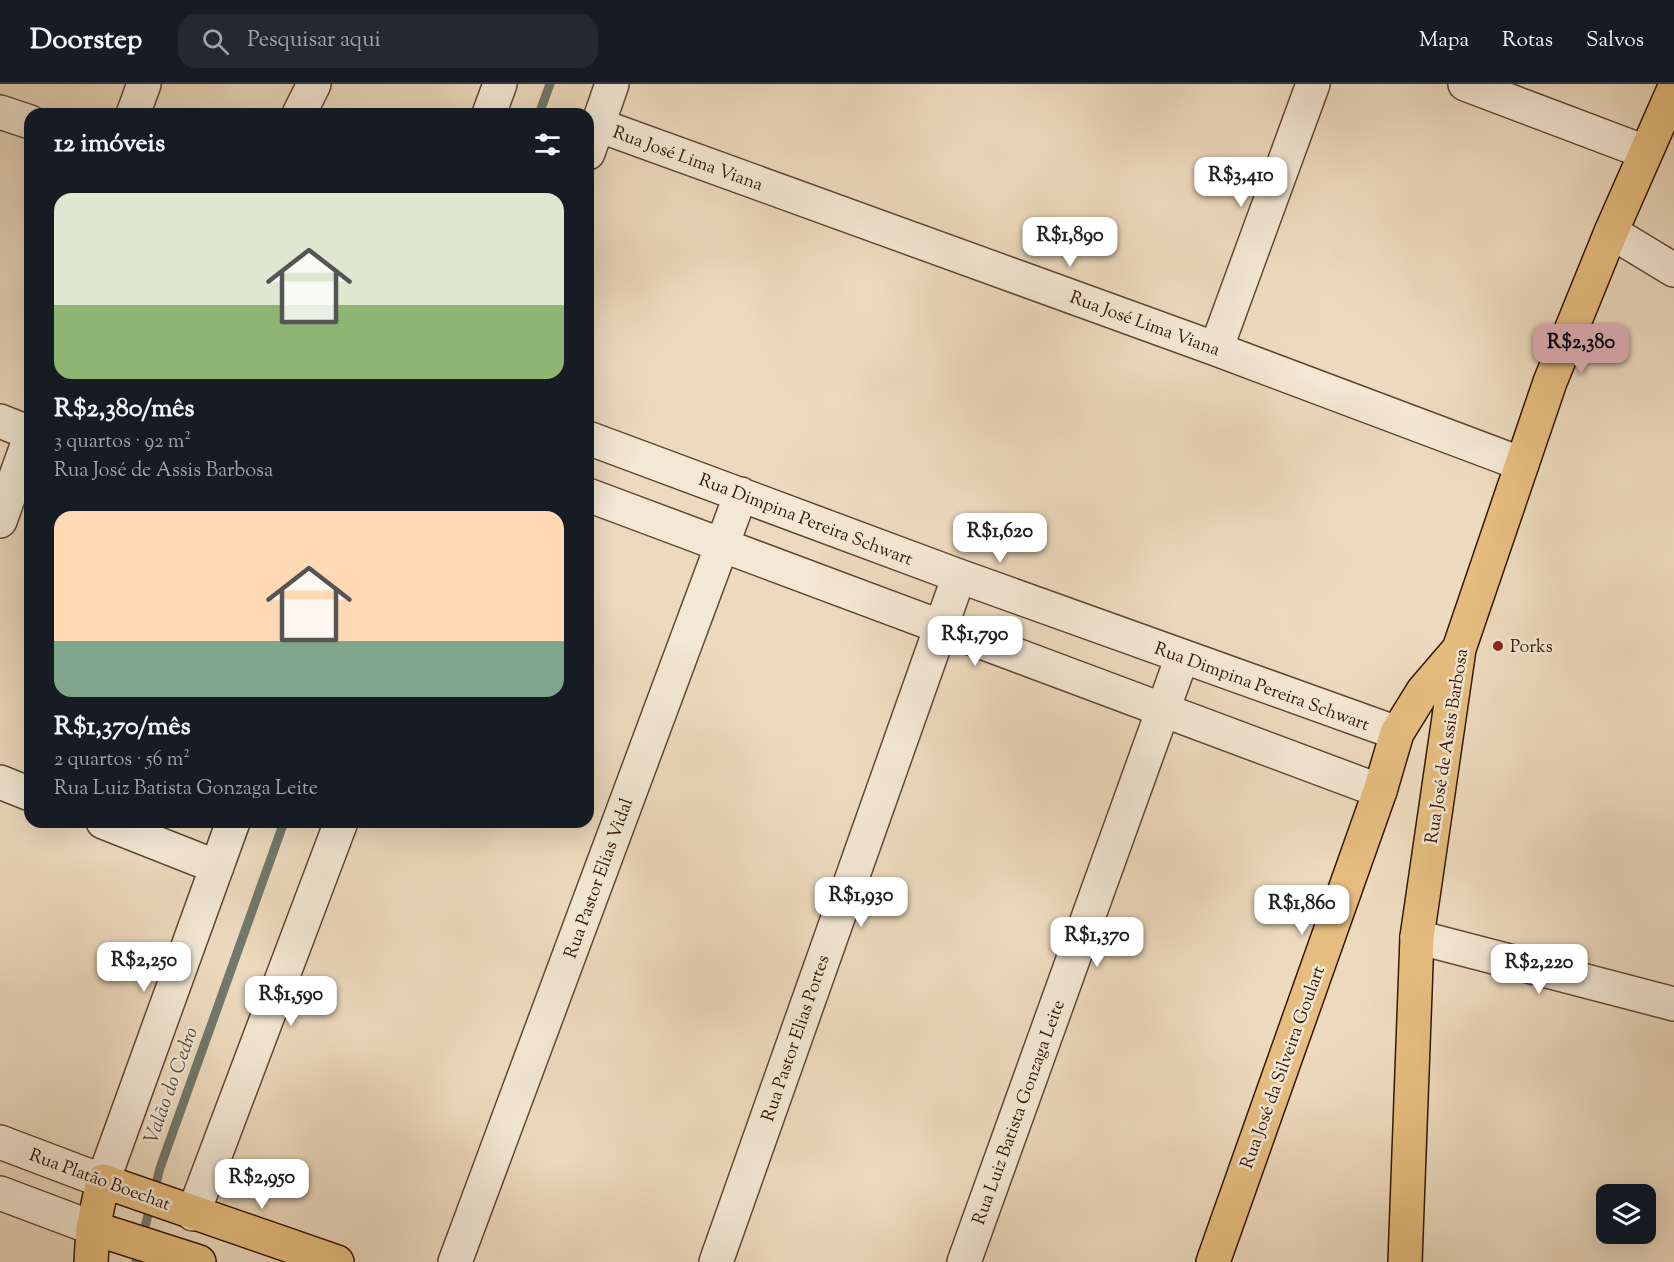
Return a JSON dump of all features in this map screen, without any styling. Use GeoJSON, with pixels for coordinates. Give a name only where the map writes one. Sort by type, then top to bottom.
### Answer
{"type":"FeatureCollection","features":[{"type":"Feature","properties":{"kind":"main road","name":"Rua José de Assis Barbosa"},"geometry":{"type":"LineString","coordinates":[[1405,1262],[1417,936],[1459,649],[1550,382],[1611,232],[1674,89]]}},
{"type":"Feature","properties":{"kind":"main road","name":"Rua José da Silveira Goulart"},"geometry":{"type":"LineString","coordinates":[[1213,1262],[1380,791],[1396,733],[1423,691],[1459,649]]}},
{"type":"Feature","properties":{"kind":"main road","name":"Rua Platão Boechat"},"geometry":{"type":"LineString","coordinates":[[117,1186],[337,1262]]}},
{"type":"Feature","properties":{"kind":"main road"},"geometry":{"type":"LineString","coordinates":[[91,1262],[107,1233],[117,1186]]}},
{"type":"Feature","properties":{"kind":"main road"},"geometry":{"type":"LineString","coordinates":[[107,1233],[179,1257],[182,1210]]}},
{"type":"Feature","properties":{"kind":"street"},"geometry":{"type":"LineString","coordinates":[[135,108],[144,84]]}},
{"type":"Feature","properties":{"kind":"street"},"geometry":{"type":"LineString","coordinates":[[302,108],[314,84]]}},
{"type":"Feature","properties":{"kind":"street"},"geometry":{"type":"LineString","coordinates":[[491,108],[500,84]]}},
{"type":"Feature","properties":{"kind":"street"},"geometry":{"type":"LineString","coordinates":[[594,136],[612,84]]}},
{"type":"Feature","properties":{"kind":"street"},"geometry":{"type":"LineString","coordinates":[[1216,349],[1313,84]]}},
{"type":"Feature","properties":{"kind":"street"},"geometry":{"type":"LineString","coordinates":[[1465,84],[1645,152]]}},
{"type":"Feature","properties":{"kind":"street"},"geometry":{"type":"LineString","coordinates":[[0,112],[24,120]]}},
{"type":"Feature","properties":{"kind":"street","name":"Rua José Lima Viana"},"geometry":{"type":"LineString","coordinates":[[594,139],[1216,349],[1522,464]]}},
{"type":"Feature","properties":{"kind":"street"},"geometry":{"type":"LineString","coordinates":[[1611,232],[1674,270]]}},
{"type":"Feature","properties":{"kind":"street"},"geometry":{"type":"LineString","coordinates":[[0,421],[24,432]]}},
{"type":"Feature","properties":{"kind":"street","name":"Rua Dimpina Pereira Schwart"},"geometry":{"type":"LineString","coordinates":[[594,440],[959,576],[1396,733]]}},
{"type":"Feature","properties":{"kind":"street"},"geometry":{"type":"LineString","coordinates":[[0,521],[24,452]]}},
{"type":"Feature","properties":{"kind":"street","name":"Rua Pastor Elias Vidal"},"geometry":{"type":"LineString","coordinates":[[455,1262],[741,494]]}},
{"type":"Feature","properties":{"kind":"street"},"geometry":{"type":"LineString","coordinates":[[594,497],[1380,791]]}},
{"type":"Feature","properties":{"kind":"street","name":"Rua Pastor Elias Portes"},"geometry":{"type":"LineString","coordinates":[[716,1262],[959,576]]}},
{"type":"Feature","properties":{"kind":"street","name":"Rua Luiz Batista Gonzaga Leite"},"geometry":{"type":"LineString","coordinates":[[964,1262],[1182,657]]}},
{"type":"Feature","properties":{"kind":"street"},"geometry":{"type":"LineString","coordinates":[[0,782],[24,792]]}},
{"type":"Feature","properties":{"kind":"street"},"geometry":{"type":"LineString","coordinates":[[118,828],[217,867]]}},
{"type":"Feature","properties":{"kind":"street"},"geometry":{"type":"LineString","coordinates":[[117,1186],[231,828]]}},
{"type":"Feature","properties":{"kind":"street"},"geometry":{"type":"LineString","coordinates":[[182,1210],[339,828]]}},
{"type":"Feature","properties":{"kind":"street"},"geometry":{"type":"LineString","coordinates":[[1417,936],[1674,1004]]}},
{"type":"Feature","properties":{"kind":"street","name":"Rua Platão Boechat"},"geometry":{"type":"LineString","coordinates":[[0,1142],[117,1186]]}},
{"type":"Feature","properties":{"kind":"street"},"geometry":{"type":"LineString","coordinates":[[0,1193],[107,1233]]}},
{"type":"Feature","properties":{"kind":"waterway","name":"Valão do Cedro"},"geometry":{"type":"LineString","coordinates":[[541,108],[550,84]]}},
{"type":"Feature","properties":{"kind":"waterway","name":"Valão do Cedro"},"geometry":{"type":"LineString","coordinates":[[136,1262],[160,1168],[282,828]]}},
{"type":"Feature","properties":{"kind":"place","name":"Porks"},"geometry":{"type":"Point","coordinates":[1498,646]}}]}
